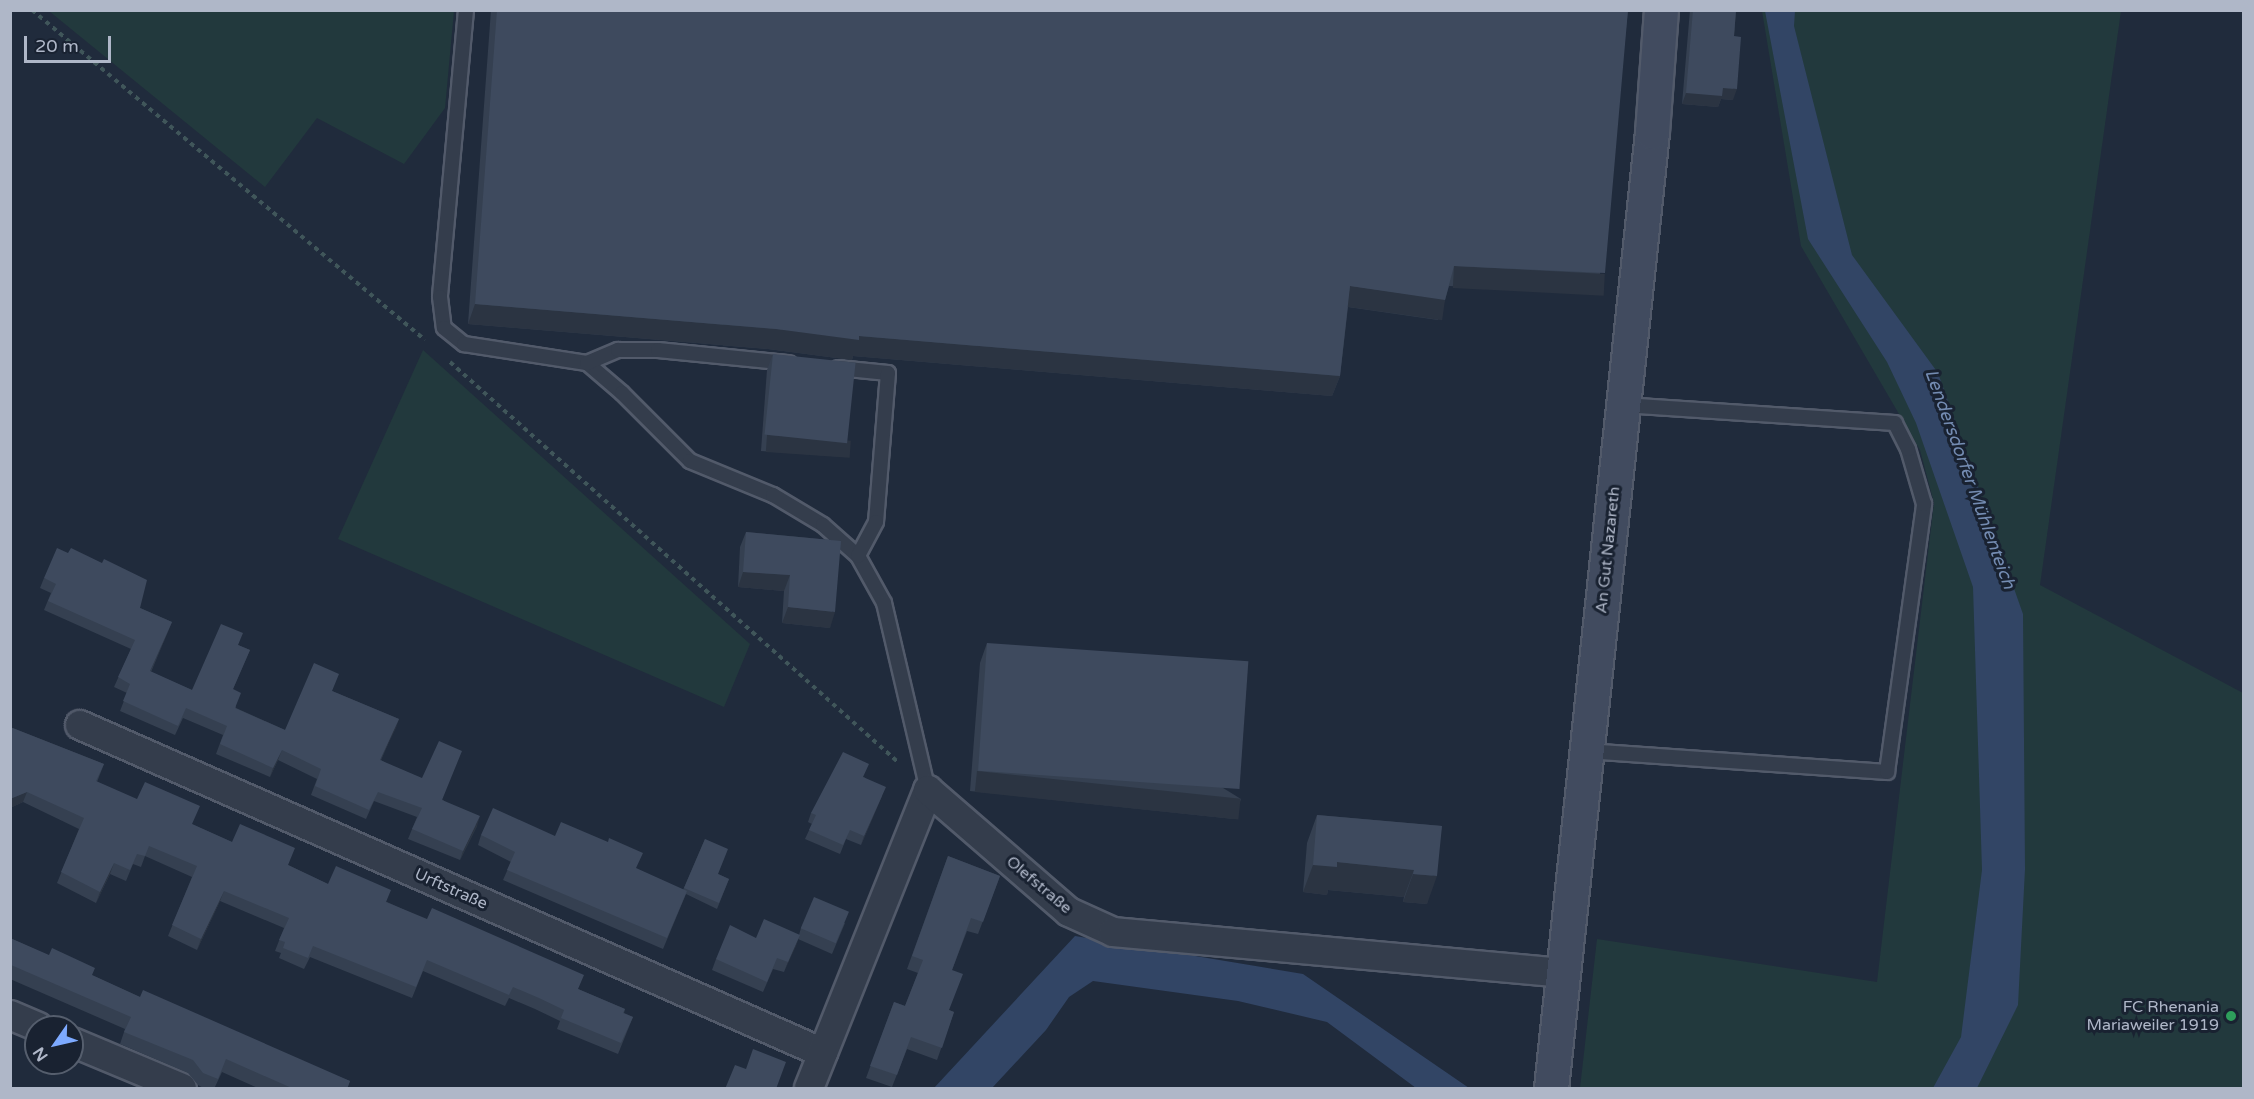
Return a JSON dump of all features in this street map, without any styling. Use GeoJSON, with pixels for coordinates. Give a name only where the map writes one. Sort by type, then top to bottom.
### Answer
{"type":"FeatureCollection","features":[{"type":"Feature","properties":{"kind":"main road","name":"An Gut Nazareth"},"geometry":{"type":"LineString","coordinates":[[1551,1089],[1652,132],[1661,10]]}},
{"type":"Feature","properties":{"kind":"street","name":"Urftstraße"},"geometry":{"type":"LineString","coordinates":[[80,725],[823,1053]]}},
{"type":"Feature","properties":{"kind":"street","name":"Olefstraße"},"geometry":{"type":"LineString","coordinates":[[928,790],[1069,912],[1113,932],[1562,973]]}},
{"type":"Feature","properties":{"kind":"street"},"geometry":{"type":"LineString","coordinates":[[809,1089],[928,790]]}},
{"type":"Feature","properties":{"kind":"street"},"geometry":{"type":"LineString","coordinates":[[10,1015],[24,1021]]}},
{"type":"Feature","properties":{"kind":"street"},"geometry":{"type":"LineString","coordinates":[[84,1047],[182,1089]]}},
{"type":"Feature","properties":{"kind":"lane"},"geometry":{"type":"LineString","coordinates":[[466,10],[440,297],[444,328],[464,344],[587,363],[618,350],[658,350],[888,373],[876,522],[858,556]]}},
{"type":"Feature","properties":{"kind":"lane"},"geometry":{"type":"LineString","coordinates":[[587,363],[622,393],[690,461],[773,495],[823,525],[858,556],[884,603],[928,790]]}},
{"type":"Feature","properties":{"kind":"lane"},"geometry":{"type":"LineString","coordinates":[[1586,751],[1887,772],[1924,504],[1908,449],[1895,423],[1623,405]]}},
{"type":"Feature","properties":{"kind":"path"},"geometry":{"type":"LineString","coordinates":[[33,10],[427,341]]}},
{"type":"Feature","properties":{"kind":"path"},"geometry":{"type":"LineString","coordinates":[[444,357],[928,790]]}},
{"type":"Feature","properties":{"kind":"green space"},"geometry":{"type":"Polygon","coordinates":[[[49,11],[454,11],[445,108],[404,164],[317,118],[265,187],[49,11]]]}},
{"type":"Feature","properties":{"kind":"green space"},"geometry":{"type":"Polygon","coordinates":[[[1762,11],[2121,11],[2040,585],[2243,693],[2243,1088],[1580,1088],[1597,939],[1877,982],[1934,503],[1920,450],[1801,246],[1762,11]]]}},
{"type":"Feature","properties":{"kind":"green space"},"geometry":{"type":"Polygon","coordinates":[[[423,350],[750,644],[724,707],[338,539],[423,350]]]}},
{"type":"Feature","properties":{"kind":"water","name":"Lendersdorfer Mühlenteich"},"geometry":{"type":"Polygon","coordinates":[[[1765,11],[1795,11],[1794,26],[1852,255],[1938,373],[2023,614],[2025,869],[2018,1005],[1977,1088],[1933,1088],[1961,1037],[1982,870],[1973,587],[1916,423],[1887,362],[1808,239],[1765,11]]]}},
{"type":"Feature","properties":{"kind":"water"},"geometry":{"type":"Polygon","coordinates":[[[1075,936],[1303,974],[1469,1088],[1416,1088],[1327,1022],[1238,1001],[1093,981],[1069,997],[1046,1030],[992,1088],[934,1088],[1075,936]]]}},
{"type":"Feature","properties":{"kind":"building"},"geometry":{"type":"Polygon","coordinates":[[[497,10],[1628,10],[1605,273],[1454,266],[1445,300],[1350,286],[1340,376],[859,336],[859,340],[776,329],[475,304],[497,10]]]}},
{"type":"Feature","properties":{"kind":"building"},"geometry":{"type":"Polygon","coordinates":[[[1693,10],[1736,10],[1734,36],[1741,37],[1737,89],[1723,88],[1722,96],[1686,93],[1693,10]]]}},
{"type":"Feature","properties":{"kind":"building"},"geometry":{"type":"Polygon","coordinates":[[[773,354],[856,363],[847,443],[765,435],[773,354]]]}},
{"type":"Feature","properties":{"kind":"building"},"geometry":{"type":"Polygon","coordinates":[[[746,532],[841,541],[835,612],[788,607],[790,575],[743,572],[746,532]]]}},
{"type":"Feature","properties":{"kind":"building"},"geometry":{"type":"Polygon","coordinates":[[[57,548],[68,553],[71,548],[102,563],[104,559],[147,580],[140,608],[172,622],[150,671],[192,690],[221,624],[243,633],[238,645],[250,650],[233,689],[241,693],[235,708],[285,730],[314,663],[339,674],[332,691],[399,719],[380,760],[422,778],[439,741],[462,751],[442,800],[480,816],[463,851],[412,829],[422,808],[378,792],[369,810],[315,786],[321,769],[282,750],[273,768],[220,744],[227,726],[186,708],[178,726],[123,701],[130,684],[118,677],[135,640],[48,601],[56,584],[44,578],[57,548]]]}},
{"type":"Feature","properties":{"kind":"building"},"geometry":{"type":"Polygon","coordinates":[[[987,643],[1248,661],[1239,789],[978,771],[987,643]]]}},
{"type":"Feature","properties":{"kind":"building"},"geometry":{"type":"Polygon","coordinates":[[[10,727],[104,764],[96,781],[137,799],[145,782],[200,806],[192,824],[232,842],[240,824],[295,848],[288,865],[328,884],[336,866],[391,890],[386,902],[427,919],[432,908],[584,975],[578,989],[625,1009],[623,1013],[633,1017],[621,1043],[561,1018],[564,1010],[539,998],[513,987],[509,995],[427,960],[416,987],[313,946],[308,958],[283,948],[285,942],[279,940],[289,918],[224,891],[201,939],[172,925],[197,866],[149,846],[145,856],[137,854],[130,870],[114,863],[100,892],[61,872],[84,818],[27,792],[10,799],[10,727]]]}},
{"type":"Feature","properties":{"kind":"building"},"geometry":{"type":"Polygon","coordinates":[[[843,752],[869,764],[863,777],[886,787],[864,836],[850,830],[843,845],[809,830],[816,815],[811,813],[843,752]]]}},
{"type":"Feature","properties":{"kind":"building"},"geometry":{"type":"Polygon","coordinates":[[[493,808],[555,836],[561,822],[608,842],[609,838],[643,853],[636,868],[687,891],[667,938],[507,870],[515,852],[481,835],[493,808]]]}},
{"type":"Feature","properties":{"kind":"building"},"geometry":{"type":"Polygon","coordinates":[[[1317,815],[1442,826],[1437,876],[1413,874],[1414,870],[1337,862],[1337,867],[1313,865],[1317,815]]]}},
{"type":"Feature","properties":{"kind":"building"},"geometry":{"type":"Polygon","coordinates":[[[705,839],[728,849],[718,874],[729,879],[719,903],[684,888],[705,839]]]}},
{"type":"Feature","properties":{"kind":"building"},"geometry":{"type":"Polygon","coordinates":[[[948,856],[1000,876],[983,922],[971,918],[952,970],[963,974],[949,1010],[954,1012],[942,1048],[911,1037],[897,1075],[870,1066],[894,1002],[905,1006],[923,960],[912,956],[948,856]]]}},
{"type":"Feature","properties":{"kind":"building"},"geometry":{"type":"Polygon","coordinates":[[[814,897],[849,912],[836,943],[801,928],[814,897]]]}},
{"type":"Feature","properties":{"kind":"building"},"geometry":{"type":"Polygon","coordinates":[[[764,919],[800,935],[788,962],[777,958],[767,982],[716,959],[730,925],[756,938],[764,919]]]}},
{"type":"Feature","properties":{"kind":"building"},"geometry":{"type":"Polygon","coordinates":[[[10,938],[49,955],[52,948],[95,968],[92,975],[140,997],[143,990],[350,1081],[347,1089],[294,1089],[226,1059],[218,1079],[203,1073],[193,1060],[124,1032],[131,1017],[10,966],[10,938]]]}},
{"type":"Feature","properties":{"kind":"building"},"geometry":{"type":"Polygon","coordinates":[[[753,1049],[786,1062],[776,1089],[725,1089],[735,1065],[746,1069],[753,1049]]]}},
{"type":"Feature","properties":{"kind":"place","name":"FC Rhenania Mariaweiler 1919"},"geometry":{"type":"Point","coordinates":[2231,1016]}}]}
